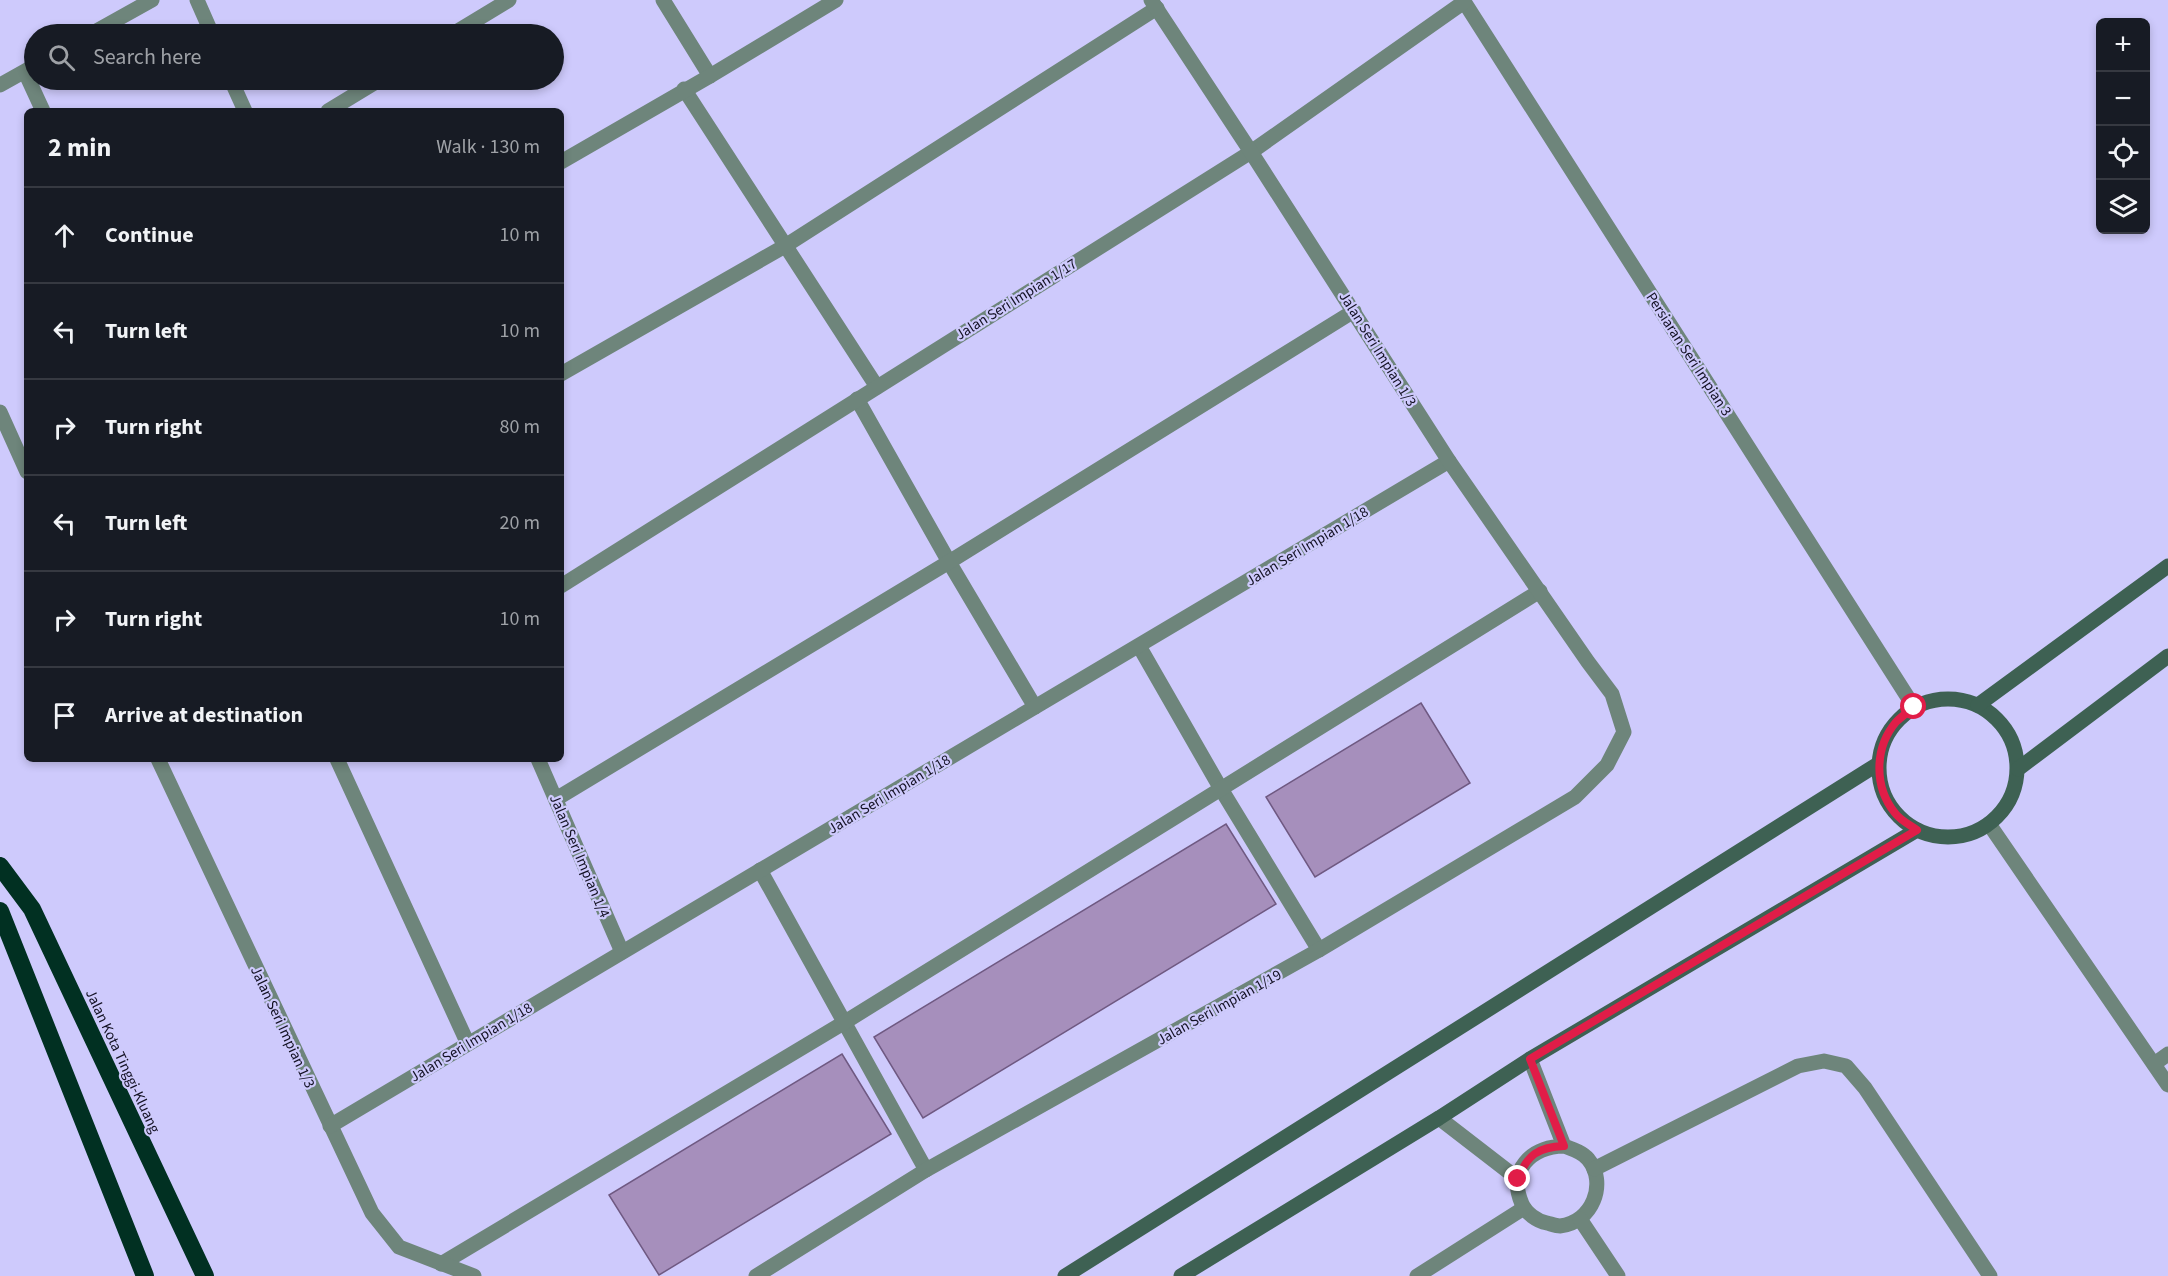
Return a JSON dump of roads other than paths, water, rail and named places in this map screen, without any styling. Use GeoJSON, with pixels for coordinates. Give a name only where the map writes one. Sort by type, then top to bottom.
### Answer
{"type":"FeatureCollection","features":[{"type":"Feature","properties":{"kind":"highway","name":"Jalan Kota Tinggi-Kluang"},"geometry":{"type":"LineString","coordinates":[[0,866],[32,909],[205,1276]]}},
{"type":"Feature","properties":{"kind":"highway"},"geometry":{"type":"LineString","coordinates":[[0,911],[145,1276]]}},
{"type":"Feature","properties":{"kind":"street"},"geometry":{"type":"LineString","coordinates":[[109,24],[152,0]]}},
{"type":"Feature","properties":{"kind":"street"},"geometry":{"type":"LineString","coordinates":[[197,0],[208,24]]}},
{"type":"Feature","properties":{"kind":"street"},"geometry":{"type":"LineString","coordinates":[[469,24],[509,0]]}},
{"type":"Feature","properties":{"kind":"street"},"geometry":{"type":"LineString","coordinates":[[663,0],[710,76]]}},
{"type":"Feature","properties":{"kind":"street"},"geometry":{"type":"LineString","coordinates":[[564,160],[836,0]]}},
{"type":"Feature","properties":{"kind":"street","name":"Jalan Seri Impian 1/17"},"geometry":{"type":"LineString","coordinates":[[564,584],[1251,152],[1463,1]]}},
{"type":"Feature","properties":{"kind":"street","name":"Persiaran Seri Impian 3"},"geometry":{"type":"LineString","coordinates":[[1463,1],[1914,707]]}},
{"type":"Feature","properties":{"kind":"street"},"geometry":{"type":"LineString","coordinates":[[564,372],[785,246],[1154,4]]}},
{"type":"Feature","properties":{"kind":"street","name":"Jalan Seri Impian 1/3"},"geometry":{"type":"LineString","coordinates":[[1154,4],[1449,461],[1612,694]]}},
{"type":"Feature","properties":{"kind":"street"},"geometry":{"type":"LineString","coordinates":[[0,85],[24,72]]}},
{"type":"Feature","properties":{"kind":"street"},"geometry":{"type":"LineString","coordinates":[[684,89],[876,387]]}},
{"type":"Feature","properties":{"kind":"street"},"geometry":{"type":"LineString","coordinates":[[36,90],[42,108]]}},
{"type":"Feature","properties":{"kind":"street"},"geometry":{"type":"LineString","coordinates":[[236,90],[244,108]]}},
{"type":"Feature","properties":{"kind":"street"},"geometry":{"type":"LineString","coordinates":[[333,108],[363,90]]}},
{"type":"Feature","properties":{"kind":"street"},"geometry":{"type":"LineString","coordinates":[[556,799],[949,562],[1354,311]]}},
{"type":"Feature","properties":{"kind":"street"},"geometry":{"type":"LineString","coordinates":[[857,399],[949,562],[1035,707]]}},
{"type":"Feature","properties":{"kind":"street"},"geometry":{"type":"LineString","coordinates":[[0,412],[24,465]]}},
{"type":"Feature","properties":{"kind":"street","name":"Jalan Seri Impian 1/18"},"geometry":{"type":"LineString","coordinates":[[330,1126],[1449,461]]}},
{"type":"Feature","properties":{"kind":"street"},"geometry":{"type":"LineString","coordinates":[[1978,705],[2168,566]]}},
{"type":"Feature","properties":{"kind":"street"},"geometry":{"type":"LineString","coordinates":[[441,1264],[845,1022],[1540,591]]}},
{"type":"Feature","properties":{"kind":"street"},"geometry":{"type":"LineString","coordinates":[[1139,646],[1221,789],[1319,950]]}},
{"type":"Feature","properties":{"kind":"street"},"geometry":{"type":"LineString","coordinates":[[2018,769],[2168,656]]}},
{"type":"Feature","properties":{"kind":"street","name":"Jalan Seri Impian 1/19"},"geometry":{"type":"LineString","coordinates":[[756,1276],[926,1170],[1319,950],[1575,797],[1608,765],[1624,732],[1612,694]]}},
{"type":"Feature","properties":{"kind":"street"},"geometry":{"type":"LineString","coordinates":[[1946,699],[1962,700],[1978,705],[1998,721],[2013,743],[2018,769],[2014,790],[2004,809],[1989,824],[1972,833],[1954,837],[1935,836],[1917,830],[1896,814],[1882,791],[1878,764],[1884,741],[1896,722],[1914,707],[1930,701],[1946,699]]}},
{"type":"Feature","properties":{"kind":"street","name":"Jalan Seri Impian 1/3"},"geometry":{"type":"LineString","coordinates":[[160,762],[372,1213],[399,1247],[441,1264]]}},
{"type":"Feature","properties":{"kind":"street"},"geometry":{"type":"LineString","coordinates":[[338,762],[468,1044]]}},
{"type":"Feature","properties":{"kind":"street","name":"Jalan Seri Impian 1/4"},"geometry":{"type":"LineString","coordinates":[[539,762],[622,952]]}},
{"type":"Feature","properties":{"kind":"street"},"geometry":{"type":"LineString","coordinates":[[1065,1276],[1878,764]]}},
{"type":"Feature","properties":{"kind":"street"},"geometry":{"type":"LineString","coordinates":[[1989,824],[2168,1085]]}},
{"type":"Feature","properties":{"kind":"street"},"geometry":{"type":"LineString","coordinates":[[1181,1276],[1439,1118],[1530,1059],[1917,830]]}},
{"type":"Feature","properties":{"kind":"street"},"geometry":{"type":"LineString","coordinates":[[760,870],[926,1170]]}},
{"type":"Feature","properties":{"kind":"street"},"geometry":{"type":"LineString","coordinates":[[2154,1064],[2168,1054]]}},
{"type":"Feature","properties":{"kind":"street"},"geometry":{"type":"LineString","coordinates":[[1530,1059],[1564,1146]]}},
{"type":"Feature","properties":{"kind":"street"},"geometry":{"type":"LineString","coordinates":[[1594,1169],[1798,1066],[1824,1061],[1846,1066],[1865,1088],[1990,1276]]}},
{"type":"Feature","properties":{"kind":"street"},"geometry":{"type":"LineString","coordinates":[[1439,1118],[1518,1179]]}},
{"type":"Feature","properties":{"kind":"street"},"geometry":{"type":"LineString","coordinates":[[1548,1146],[1564,1146],[1576,1150],[1587,1158],[1594,1169],[1598,1187],[1593,1205],[1580,1219],[1560,1226],[1540,1222],[1524,1208],[1518,1194],[1518,1179],[1523,1164],[1534,1153],[1548,1146]]}},
{"type":"Feature","properties":{"kind":"street"},"geometry":{"type":"LineString","coordinates":[[1417,1276],[1524,1208]]}},
{"type":"Feature","properties":{"kind":"street"},"geometry":{"type":"LineString","coordinates":[[1580,1219],[1618,1276]]}},
{"type":"Feature","properties":{"kind":"street"},"geometry":{"type":"LineString","coordinates":[[441,1264],[474,1276]]}}]}
